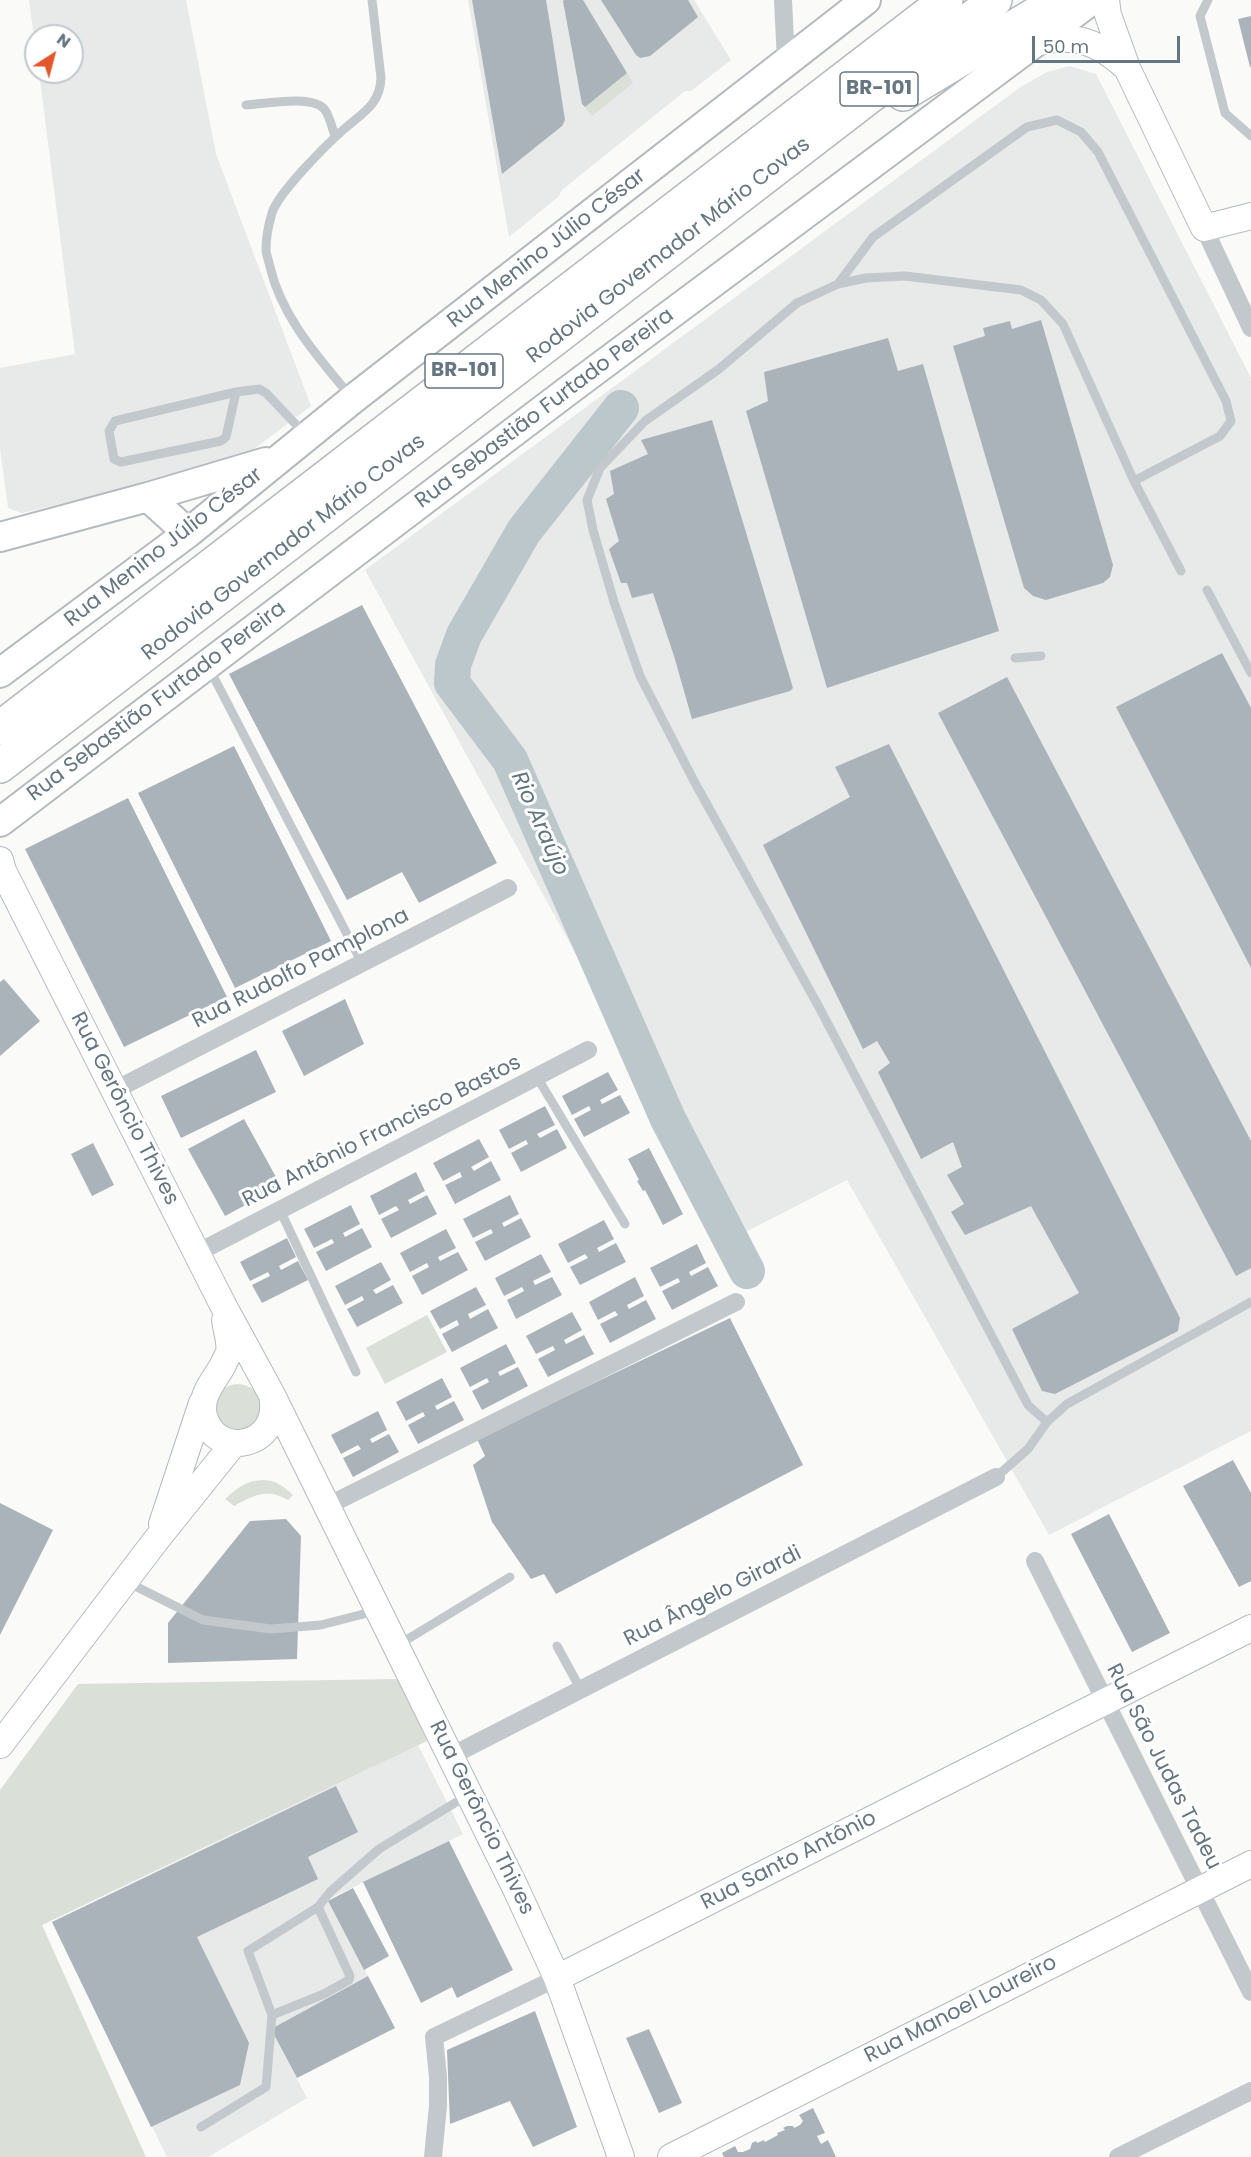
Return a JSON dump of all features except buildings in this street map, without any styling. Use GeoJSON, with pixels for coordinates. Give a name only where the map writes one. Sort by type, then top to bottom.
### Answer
{"type":"FeatureCollection","features":[{"type":"Feature","properties":{"kind":"highway","name":"Rodovia Governador Mário Covas"},"geometry":{"type":"LineString","coordinates":[[0,728],[946,0]]}},
{"type":"Feature","properties":{"kind":"highway","name":"Rodovia Governador Mário Covas"},"geometry":{"type":"LineString","coordinates":[[1,765],[995,0]]}},
{"type":"Feature","properties":{"kind":"highway"},"geometry":{"type":"LineString","coordinates":[[763,178],[1059,0]]}},
{"type":"Feature","properties":{"kind":"main road","name":"Rua Menino Júlio César"},"geometry":{"type":"LineString","coordinates":[[0,673],[188,533],[353,399],[866,0]]}},
{"type":"Feature","properties":{"kind":"main road","name":"Rua Sebastião Furtado Pereira"},"geometry":{"type":"LineString","coordinates":[[0,822],[554,401],[1092,0]]}},
{"type":"Feature","properties":{"kind":"main road"},"geometry":{"type":"LineString","coordinates":[[1106,0],[1108,15],[1127,68],[1203,228],[1251,216]]}},
{"type":"Feature","properties":{"kind":"main road"},"geometry":{"type":"LineString","coordinates":[[1035,43],[1053,38],[1074,39],[1112,54],[1127,68]]}},
{"type":"Feature","properties":{"kind":"main road"},"geometry":{"type":"LineString","coordinates":[[0,537],[148,497],[281,457]]}},
{"type":"Feature","properties":{"kind":"main road"},"geometry":{"type":"LineString","coordinates":[[148,497],[188,533]]}},
{"type":"Feature","properties":{"kind":"main road","name":"Rua Gerôncio Thives"},"geometry":{"type":"LineString","coordinates":[[1,867],[323,1497],[470,1793],[557,1978],[621,2157]]}},
{"type":"Feature","properties":{"kind":"main road"},"geometry":{"type":"LineString","coordinates":[[0,900],[25,914]]}},
{"type":"Feature","properties":{"kind":"main road"},"geometry":{"type":"LineString","coordinates":[[158,1539],[208,1392],[229,1353],[223,1305]]}},
{"type":"Feature","properties":{"kind":"main road"},"geometry":{"type":"LineString","coordinates":[[0,1745],[158,1539],[246,1440],[267,1430],[274,1407],[268,1390],[256,1377],[238,1372],[220,1377],[208,1392],[203,1412],[213,1433],[223,1440],[246,1440],[274,1440],[288,1452],[323,1497]]}},
{"type":"Feature","properties":{"kind":"main road","name":"Rua Santo Antônio"},"geometry":{"type":"LineString","coordinates":[[557,1978],[1251,1628]]}},
{"type":"Feature","properties":{"kind":"main road","name":"Rua Manoel Loureiro"},"geometry":{"type":"LineString","coordinates":[[671,2157],[1251,1864]]}},
{"type":"Feature","properties":{"kind":"street"},"geometry":{"type":"LineString","coordinates":[[783,0],[786,62]]}},
{"type":"Feature","properties":{"kind":"street"},"geometry":{"type":"LineString","coordinates":[[1203,228],[1251,328]]}},
{"type":"Feature","properties":{"kind":"street","name":"Rua Rudolfo Pamplona"},"geometry":{"type":"LineString","coordinates":[[115,1090],[508,888]]}},
{"type":"Feature","properties":{"kind":"street","name":"Rua Antônio Francisco Bastos"},"geometry":{"type":"LineString","coordinates":[[197,1253],[588,1050]]}},
{"type":"Feature","properties":{"kind":"street"},"geometry":{"type":"LineString","coordinates":[[323,1497],[736,1302]]}},
{"type":"Feature","properties":{"kind":"street","name":"Rua Ângelo Girardi"},"geometry":{"type":"LineString","coordinates":[[451,1756],[996,1477]]}},
{"type":"Feature","properties":{"kind":"street","name":"Rua São Judas Tadeu"},"geometry":{"type":"LineString","coordinates":[[1035,1562],[1251,1992]]}},
{"type":"Feature","properties":{"kind":"street","name":"Rua Santo Antônio"},"geometry":{"type":"LineString","coordinates":[[433,2157],[438,2106],[434,2037],[557,1978]]}},
{"type":"Feature","properties":{"kind":"street"},"geometry":{"type":"LineString","coordinates":[[1118,2157],[1251,2091]]}},
{"type":"Feature","properties":{"kind":"lane"},"geometry":{"type":"LineString","coordinates":[[353,399],[320,360],[291,320],[274,285],[266,250],[272,211],[293,182],[335,136],[377,100],[381,89],[381,78],[372,0]]}},
{"type":"Feature","properties":{"kind":"lane"},"geometry":{"type":"LineString","coordinates":[[1209,0],[1200,16],[1225,113],[1251,136]]}},
{"type":"Feature","properties":{"kind":"lane"},"geometry":{"type":"LineString","coordinates":[[246,105],[308,101],[320,104],[327,111],[335,136]]}},
{"type":"Feature","properties":{"kind":"lane"},"geometry":{"type":"LineString","coordinates":[[838,284],[873,237],[1027,127],[1057,120],[1081,132],[1098,152],[1226,401],[1231,421],[1220,436],[1134,481]]}},
{"type":"Feature","properties":{"kind":"lane"},"geometry":{"type":"LineString","coordinates":[[1047,1422],[1028,1405],[820,1009],[694,781],[646,686],[614,602],[592,530],[586,500],[600,468],[645,421],[718,369],[797,303],[838,284],[866,278],[905,276],[1021,290],[1041,300],[1063,324],[1134,481],[1181,571]]}},
{"type":"Feature","properties":{"kind":"lane"},"geometry":{"type":"LineString","coordinates":[[236,392],[226,437],[221,441],[121,462],[114,459],[109,431],[115,421],[236,392],[259,389],[266,393],[307,436]]}},
{"type":"Feature","properties":{"kind":"lane"},"geometry":{"type":"LineString","coordinates":[[1207,590],[1251,673]]}},
{"type":"Feature","properties":{"kind":"lane"},"geometry":{"type":"LineString","coordinates":[[1015,658],[1041,656]]}},
{"type":"Feature","properties":{"kind":"lane"},"geometry":{"type":"LineString","coordinates":[[207,664],[362,963]]}},
{"type":"Feature","properties":{"kind":"lane"},"geometry":{"type":"LineString","coordinates":[[537,1077],[626,1224]]}},
{"type":"Feature","properties":{"kind":"lane"},"geometry":{"type":"LineString","coordinates":[[280,1210],[356,1372]]}},
{"type":"Feature","properties":{"kind":"lane"},"geometry":{"type":"LineString","coordinates":[[996,1477],[1028,1449],[1047,1422],[1067,1404],[1251,1302]]}},
{"type":"Feature","properties":{"kind":"lane"},"geometry":{"type":"LineString","coordinates":[[396,1646],[510,1577]]}},
{"type":"Feature","properties":{"kind":"lane"},"geometry":{"type":"LineString","coordinates":[[125,1581],[203,1620],[271,1629],[321,1625],[378,1610]]}},
{"type":"Feature","properties":{"kind":"lane"},"geometry":{"type":"LineString","coordinates":[[557,1646],[581,1690]]}},
{"type":"Feature","properties":{"kind":"lane"},"geometry":{"type":"LineString","coordinates":[[201,2127],[266,2087],[272,2015],[248,1951],[318,1907],[330,1892],[379,1849],[470,1793]]}},
{"type":"Feature","properties":{"kind":"lane"},"geometry":{"type":"LineString","coordinates":[[272,2015],[324,1994],[349,1980],[350,1976],[318,1907]]}},
{"type":"Feature","properties":{"kind":"shaded area"},"geometry":{"type":"Polygon","coordinates":[[[29,0],[186,0],[216,154],[311,406],[254,449],[94,496],[22,513],[8,508],[0,449],[0,368],[75,354],[41,84],[84,84],[84,24],[32,24],[29,0]]]}},
{"type":"Feature","properties":{"kind":"shaded area"},"geometry":{"type":"Polygon","coordinates":[[[468,0],[694,0],[731,60],[691,91],[685,91],[562,190],[558,197],[509,237],[468,0]]]}},
{"type":"Feature","properties":{"kind":"shaded area"},"geometry":{"type":"Polygon","coordinates":[[[1070,66],[1096,74],[1251,378],[1251,1431],[1049,1535],[847,1180],[732,1239],[365,570],[1022,86],[1047,72],[1070,66]]]}},
{"type":"Feature","properties":{"kind":"shaded area"},"geometry":{"type":"Polygon","coordinates":[[[627,73],[633,83],[592,116],[585,107],[627,73]]]}},
{"type":"Feature","properties":{"kind":"shaded area"},"geometry":{"type":"Polygon","coordinates":[[[427,1315],[447,1352],[385,1384],[366,1348],[427,1315]]]}},
{"type":"Feature","properties":{"kind":"shaded area"},"geometry":{"type":"Polygon","coordinates":[[[238,1384],[254,1391],[261,1407],[254,1423],[238,1430],[222,1423],[215,1407],[222,1391],[238,1384]]]}},
{"type":"Feature","properties":{"kind":"shaded area"},"geometry":{"type":"Polygon","coordinates":[[[262,1480],[279,1484],[293,1495],[288,1500],[274,1494],[261,1494],[234,1506],[225,1499],[242,1486],[262,1480]]]}},
{"type":"Feature","properties":{"kind":"shaded area"},"geometry":{"type":"Polygon","coordinates":[[[398,1679],[427,1741],[42,1925],[146,2157],[0,2157],[0,1790],[78,1684],[398,1679]]]}},
{"type":"Feature","properties":{"kind":"shaded area"},"geometry":{"type":"Polygon","coordinates":[[[418,1745],[463,1834],[329,1899],[328,1902],[368,1976],[271,2029],[307,2098],[208,2157],[167,2157],[52,1922],[418,1745]]]}},
{"type":"Feature","properties":{"kind":"waterway","name":"Rio Araújo"},"geometry":{"type":"LineString","coordinates":[[621,408],[524,531],[464,635],[453,665],[452,683],[510,760],[668,1119],[747,1271]]}}]}
